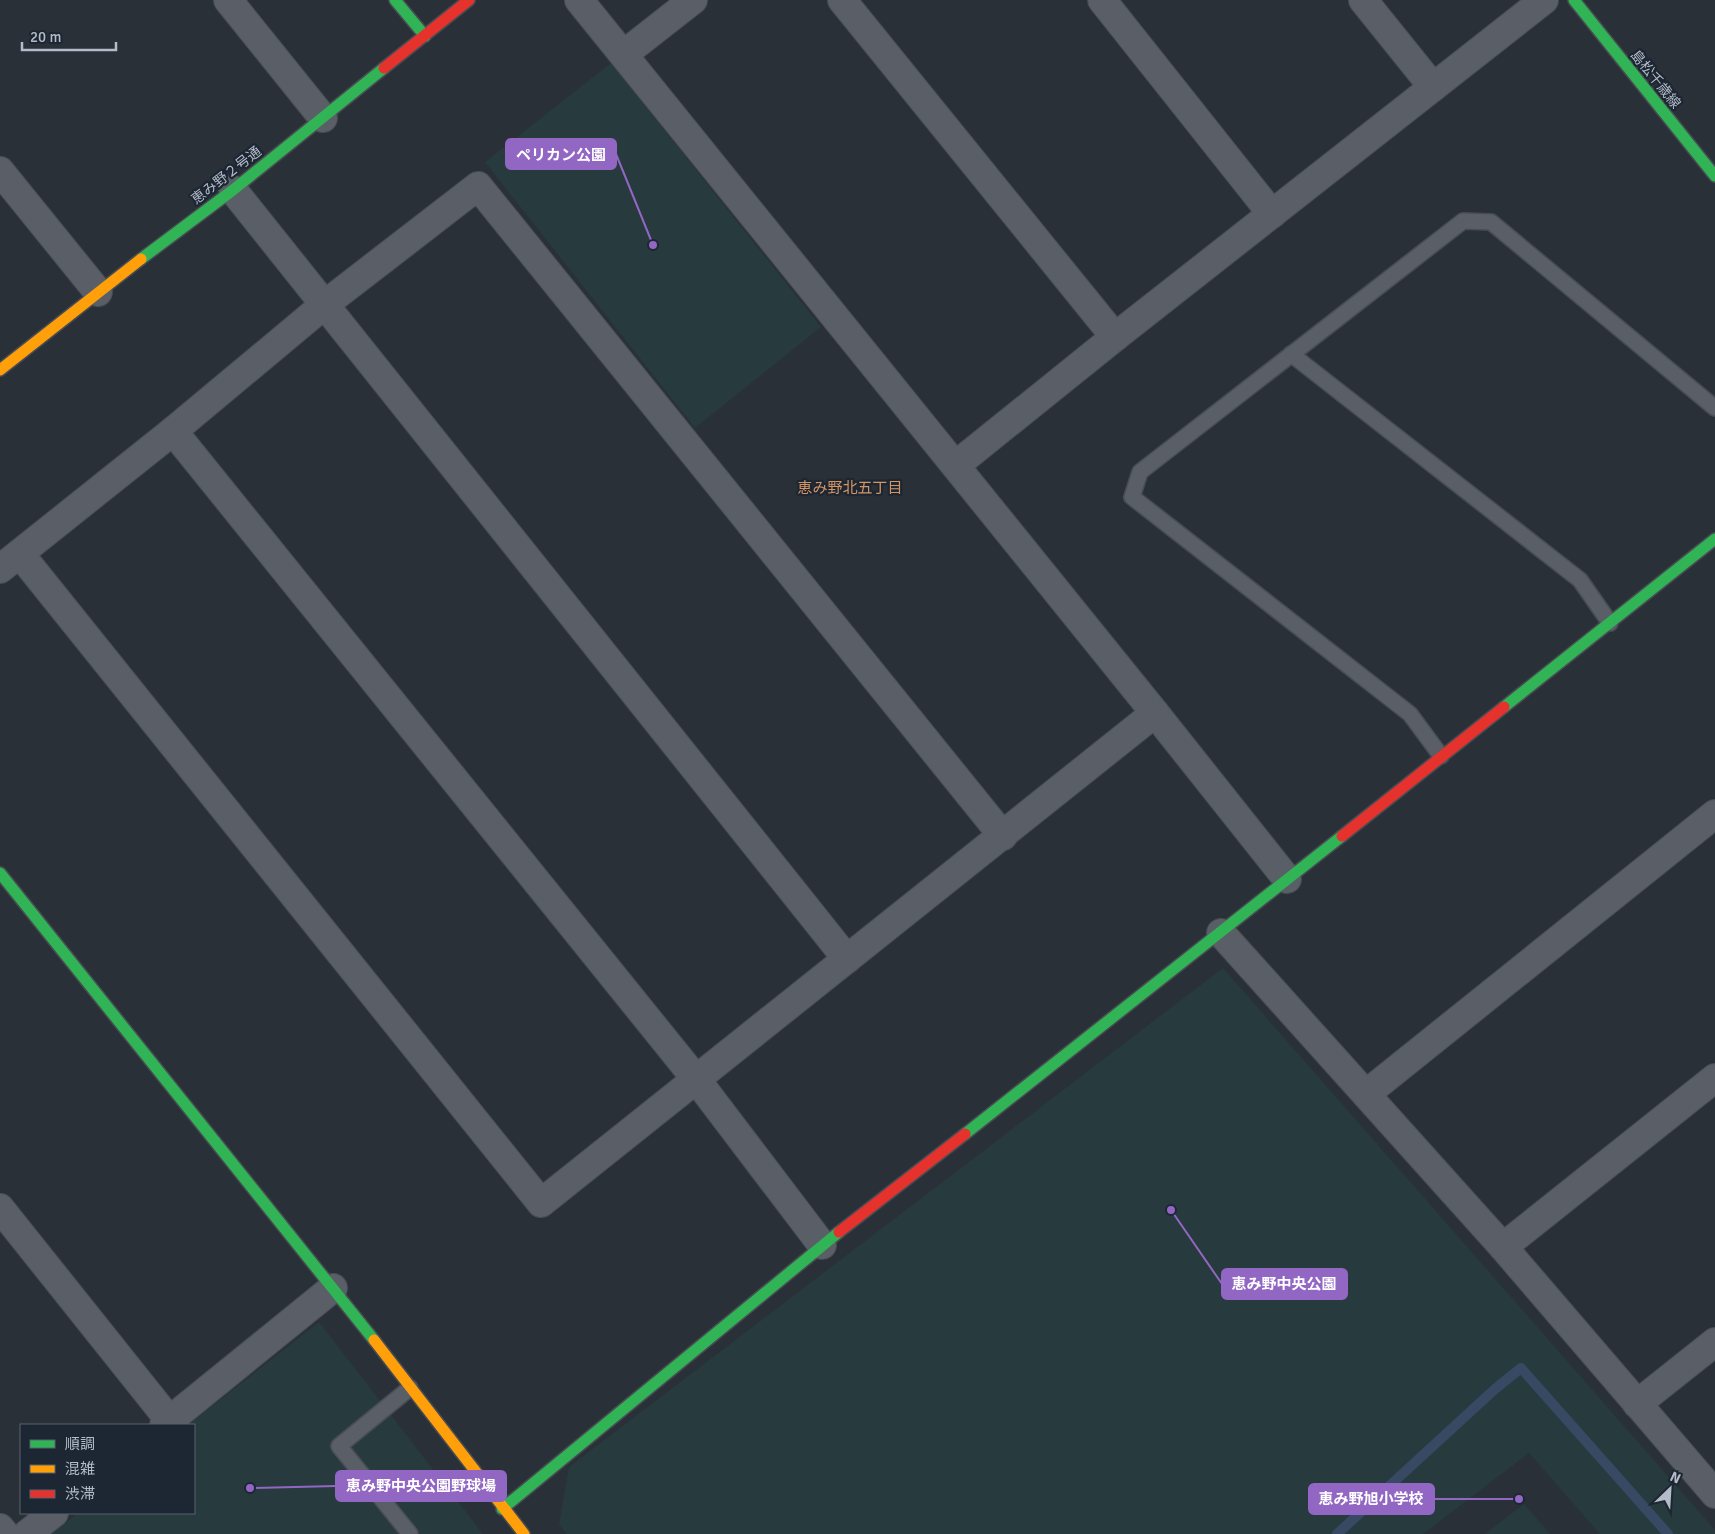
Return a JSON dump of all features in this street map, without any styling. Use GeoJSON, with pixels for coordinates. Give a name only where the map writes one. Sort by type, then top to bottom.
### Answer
{"type":"FeatureCollection","features":[{"type":"Feature","properties":{"kind":"street"},"geometry":{"type":"LineString","coordinates":[[228,0],[323,118]]}},
{"type":"Feature","properties":{"kind":"street"},"geometry":{"type":"LineString","coordinates":[[395,0],[425,36]]}},
{"type":"Feature","properties":{"kind":"street","name":"恵み野２号通"},"geometry":{"type":"LineString","coordinates":[[0,370],[98,292],[232,190],[469,0]]}},
{"type":"Feature","properties":{"kind":"street"},"geometry":{"type":"LineString","coordinates":[[579,0],[956,465],[1287,879]]}},
{"type":"Feature","properties":{"kind":"street"},"geometry":{"type":"LineString","coordinates":[[624,54],[693,0]]}},
{"type":"Feature","properties":{"kind":"street"},"geometry":{"type":"LineString","coordinates":[[842,0],[1115,337]]}},
{"type":"Feature","properties":{"kind":"street"},"geometry":{"type":"LineString","coordinates":[[1102,0],[1272,214]]}},
{"type":"Feature","properties":{"kind":"street"},"geometry":{"type":"LineString","coordinates":[[1363,0],[1433,87]]}},
{"type":"Feature","properties":{"kind":"street"},"geometry":{"type":"LineString","coordinates":[[956,465],[1115,337],[1544,0]]}},
{"type":"Feature","properties":{"kind":"street","name":"島松千歳線"},"geometry":{"type":"LineString","coordinates":[[1574,0],[1715,176]]}},
{"type":"Feature","properties":{"kind":"street"},"geometry":{"type":"LineString","coordinates":[[0,171],[98,292]]}},
{"type":"Feature","properties":{"kind":"street"},"geometry":{"type":"LineString","coordinates":[[1003,836],[478,186],[324,305],[173,431],[10,562],[541,1204],[847,958],[1003,836],[1155,713]]}},
{"type":"Feature","properties":{"kind":"street"},"geometry":{"type":"LineString","coordinates":[[232,190],[847,958]]}},
{"type":"Feature","properties":{"kind":"street"},"geometry":{"type":"LineString","coordinates":[[173,431],[696,1079],[822,1245]]}},
{"type":"Feature","properties":{"kind":"street"},"geometry":{"type":"LineString","coordinates":[[502,1509],[822,1245],[1221,933],[1441,756],[1715,540]]}},
{"type":"Feature","properties":{"kind":"street"},"geometry":{"type":"LineString","coordinates":[[1366,1094],[1715,814]]}},
{"type":"Feature","properties":{"kind":"street"},"geometry":{"type":"LineString","coordinates":[[0,873],[333,1288],[502,1509],[524,1534]]}},
{"type":"Feature","properties":{"kind":"street"},"geometry":{"type":"LineString","coordinates":[[1221,933],[1504,1247],[1715,1494]]}},
{"type":"Feature","properties":{"kind":"street"},"geometry":{"type":"LineString","coordinates":[[1504,1247],[1715,1078]]}},
{"type":"Feature","properties":{"kind":"street"},"geometry":{"type":"LineString","coordinates":[[0,1208],[167,1423],[333,1288]]}},
{"type":"Feature","properties":{"kind":"street"},"geometry":{"type":"LineString","coordinates":[[1637,1404],[1715,1342]]}},
{"type":"Feature","properties":{"kind":"street"},"geometry":{"type":"LineString","coordinates":[[27,1534],[53,1514]]}},
{"type":"Feature","properties":{"kind":"street"},"geometry":{"type":"LineString","coordinates":[[0,1528],[5,1534]]}},
{"type":"Feature","properties":{"kind":"lane"},"geometry":{"type":"LineString","coordinates":[[1441,756],[1410,714],[1132,497],[1140,472],[1462,221],[1490,222],[1715,408]]}},
{"type":"Feature","properties":{"kind":"lane"},"geometry":{"type":"LineString","coordinates":[[1292,354],[1580,580],[1610,623]]}},
{"type":"Feature","properties":{"kind":"lane"},"geometry":{"type":"LineString","coordinates":[[410,1388],[339,1446],[410,1534]]}},
{"type":"Feature","properties":{"kind":"green space"},"geometry":{"type":"Polygon","coordinates":[[[611,63],[821,327],[695,428],[485,162],[611,63]]]}},
{"type":"Feature","properties":{"kind":"green space"},"geometry":{"type":"Polygon","coordinates":[[[1223,968],[1715,1530],[1715,1534],[1600,1534],[1529,1453],[1423,1534],[567,1534],[559,1525],[569,1467],[1223,968]]]}},
{"type":"Feature","properties":{"kind":"green space"},"geometry":{"type":"Polygon","coordinates":[[[319,1322],[483,1534],[51,1534],[77,1514],[195,1514],[195,1424],[189,1424],[319,1322]]]}},
{"type":"Feature","properties":{"kind":"green space"},"geometry":{"type":"Polygon","coordinates":[[[1524,1504],[1550,1534],[1485,1534],[1524,1504]]]}},
{"type":"Feature","properties":{"kind":"waterway"},"geometry":{"type":"LineString","coordinates":[[1337,1534],[1495,1389],[1521,1368],[1668,1534]]}},
{"type":"Feature","properties":{"kind":"traffic: fast"},"geometry":{"type":"LineString","coordinates":[[395,0],[425,36]]}},
{"type":"Feature","properties":{"kind":"traffic: fast"},"geometry":{"type":"LineString","coordinates":[[1574,0],[1715,176]]}},
{"type":"Feature","properties":{"kind":"traffic: fast"},"geometry":{"type":"LineString","coordinates":[[141,259],[233,190],[384,68]]}},
{"type":"Feature","properties":{"kind":"traffic: fast"},"geometry":{"type":"LineString","coordinates":[[1504,707],[1715,539]]}},
{"type":"Feature","properties":{"kind":"traffic: fast"},"geometry":{"type":"LineString","coordinates":[[965,1134],[1342,836]]}},
{"type":"Feature","properties":{"kind":"traffic: fast"},"geometry":{"type":"LineString","coordinates":[[0,873],[374,1340]]}},
{"type":"Feature","properties":{"kind":"traffic: fast"},"geometry":{"type":"LineString","coordinates":[[502,1509],[839,1232]]}},
{"type":"Feature","properties":{"kind":"traffic: slow"},"geometry":{"type":"LineString","coordinates":[[0,370],[141,259]]}},
{"type":"Feature","properties":{"kind":"traffic: slow"},"geometry":{"type":"LineString","coordinates":[[374,1340],[524,1534]]}},
{"type":"Feature","properties":{"kind":"traffic: jam"},"geometry":{"type":"LineString","coordinates":[[384,68],[469,0]]}},
{"type":"Feature","properties":{"kind":"traffic: jam"},"geometry":{"type":"LineString","coordinates":[[1342,836],[1504,707]]}},
{"type":"Feature","properties":{"kind":"traffic: jam"},"geometry":{"type":"LineString","coordinates":[[839,1232],[965,1134]]}},
{"type":"Feature","properties":{"kind":"place","name":"ペリカン公園"},"geometry":{"type":"Point","coordinates":[653,245]}},
{"type":"Feature","properties":{"kind":"place","name":"恵み野中央公園"},"geometry":{"type":"Point","coordinates":[1171,1210]}},
{"type":"Feature","properties":{"kind":"place","name":"恵み野中央公園野球場"},"geometry":{"type":"Point","coordinates":[250,1488]}},
{"type":"Feature","properties":{"kind":"place","name":"恵み野旭小学校"},"geometry":{"type":"Point","coordinates":[1519,1499]}},
{"type":"Feature","properties":{"kind":"district","name":"恵み野北五丁目"},"geometry":{"type":"Point","coordinates":[850,488]}}]}
